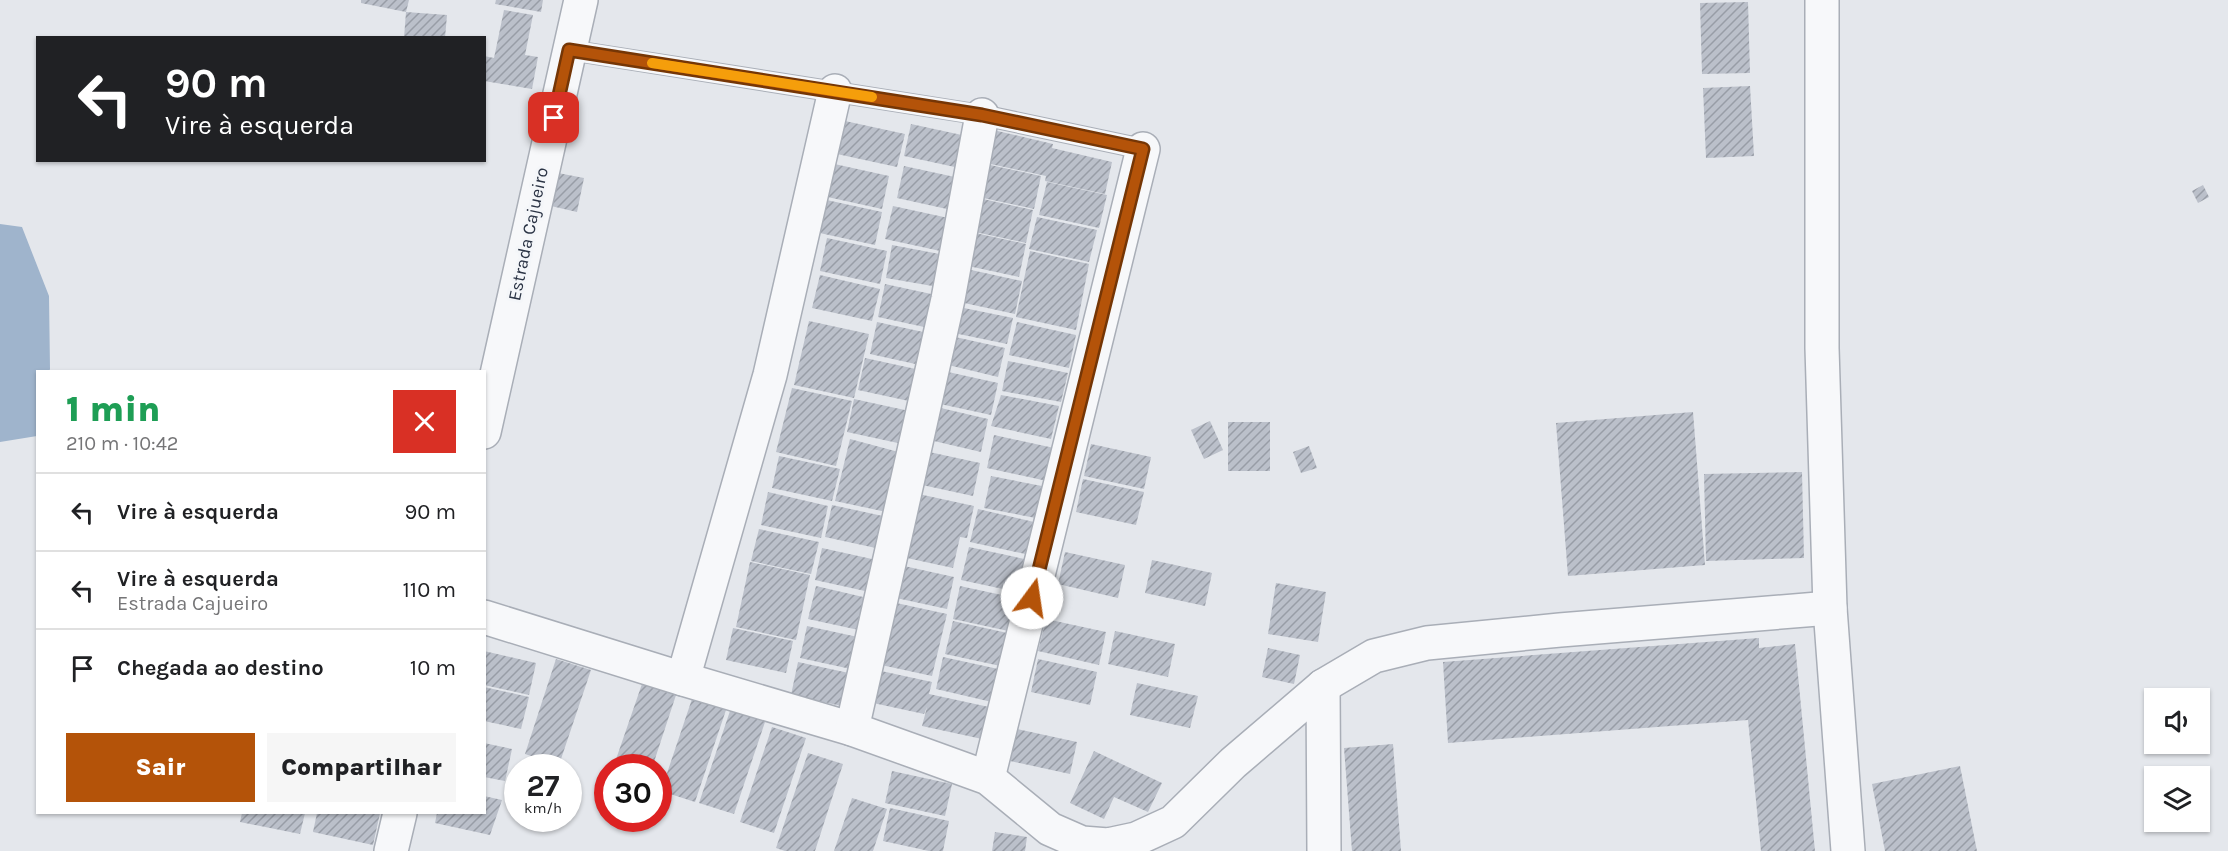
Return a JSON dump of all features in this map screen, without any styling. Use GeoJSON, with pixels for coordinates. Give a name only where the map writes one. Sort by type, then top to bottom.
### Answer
{"type":"FeatureCollection","features":[{"type":"Feature","properties":{"kind":"street","name":"Estrada Cajueiro"},"geometry":{"type":"LineString","coordinates":[[486,423],[581,0]]}},
{"type":"Feature","properties":{"kind":"street"},"geometry":{"type":"LineString","coordinates":[[1822,0],[1822,348],[1830,608],[1848,851]]}},
{"type":"Feature","properties":{"kind":"street"},"geometry":{"type":"LineString","coordinates":[[683,679],[770,375],[835,90]]}},
{"type":"Feature","properties":{"kind":"street"},"geometry":{"type":"LineString","coordinates":[[852,729],[948,299],[982,115]]}},
{"type":"Feature","properties":{"kind":"street"},"geometry":{"type":"LineString","coordinates":[[988,778],[1143,149]]}},
{"type":"Feature","properties":{"kind":"street"},"geometry":{"type":"LineString","coordinates":[[486,618],[852,729],[988,778],[1050,829],[1082,843],[1108,845],[1136,839],[1173,822],[1233,763],[1323,686],[1374,656],[1427,643],[1830,608]]}},
{"type":"Feature","properties":{"kind":"street"},"geometry":{"type":"LineString","coordinates":[[1323,686],[1324,851]]}},
{"type":"Feature","properties":{"kind":"street"},"geometry":{"type":"LineString","coordinates":[[392,851],[400,814]]}},
{"type":"Feature","properties":{"kind":"lane"},"geometry":{"type":"LineString","coordinates":[[569,50],[835,90],[982,115],[1143,149]]}},
{"type":"Feature","properties":{"kind":"water"},"geometry":{"type":"Polygon","coordinates":[[[0,224],[22,227],[49,296],[50,369],[36,370],[36,436],[0,442],[0,224]]]}},
{"type":"Feature","properties":{"kind":"building"},"geometry":{"type":"Polygon","coordinates":[[[361,0],[409,0],[406,12],[361,3],[361,0]]]}},
{"type":"Feature","properties":{"kind":"building"},"geometry":{"type":"Polygon","coordinates":[[[496,0],[543,0],[541,12],[495,4],[496,0]]]}},
{"type":"Feature","properties":{"kind":"building"},"geometry":{"type":"Polygon","coordinates":[[[1748,2],[1750,73],[1702,74],[1700,3],[1748,2]]]}},
{"type":"Feature","properties":{"kind":"building"},"geometry":{"type":"Polygon","coordinates":[[[504,10],[533,15],[525,55],[538,57],[532,89],[486,81],[486,56],[494,58],[504,10]]]}},
{"type":"Feature","properties":{"kind":"building"},"geometry":{"type":"Polygon","coordinates":[[[406,12],[447,15],[445,36],[404,36],[406,12]]]}},
{"type":"Feature","properties":{"kind":"building"},"geometry":{"type":"Polygon","coordinates":[[[1750,86],[1754,156],[1706,158],[1703,88],[1750,86]]]}},
{"type":"Feature","properties":{"kind":"building"},"geometry":{"type":"Polygon","coordinates":[[[845,121],[905,134],[897,167],[837,154],[845,121]]]}},
{"type":"Feature","properties":{"kind":"building"},"geometry":{"type":"Polygon","coordinates":[[[911,124],[971,137],[964,169],[904,156],[911,124]]]}},
{"type":"Feature","properties":{"kind":"building"},"geometry":{"type":"Polygon","coordinates":[[[993,130],[1053,144],[1052,148],[1112,162],[1105,194],[1045,181],[1046,176],[986,163],[993,130]]]}},
{"type":"Feature","properties":{"kind":"building"},"geometry":{"type":"Polygon","coordinates":[[[830,163],[889,176],[882,209],[823,196],[830,163]]]}},
{"type":"Feature","properties":{"kind":"building"},"geometry":{"type":"Polygon","coordinates":[[[981,163],[1041,176],[1034,209],[974,196],[981,163]]]}},
{"type":"Feature","properties":{"kind":"building"},"geometry":{"type":"Polygon","coordinates":[[[904,166],[964,179],[956,211],[897,198],[904,166]]]}},
{"type":"Feature","properties":{"kind":"building"},"geometry":{"type":"Polygon","coordinates":[[[558,173],[584,178],[577,212],[551,206],[558,173]]]}},
{"type":"Feature","properties":{"kind":"building"},"geometry":{"type":"Polygon","coordinates":[[[1047,182],[1107,195],[1099,228],[1039,215],[1047,182]]]}},
{"type":"Feature","properties":{"kind":"building"},"geometry":{"type":"Polygon","coordinates":[[[2203,185],[2209,197],[2198,203],[2192,191],[2203,185]]]}},
{"type":"Feature","properties":{"kind":"building"},"geometry":{"type":"Polygon","coordinates":[[[974,197],[1033,210],[1026,243],[966,230],[974,197]]]}},
{"type":"Feature","properties":{"kind":"building"},"geometry":{"type":"Polygon","coordinates":[[[822,199],[882,212],[875,245],[815,232],[822,199]]]}},
{"type":"Feature","properties":{"kind":"building"},"geometry":{"type":"Polygon","coordinates":[[[893,206],[953,219],[945,252],[885,239],[893,206]]]}},
{"type":"Feature","properties":{"kind":"building"},"geometry":{"type":"Polygon","coordinates":[[[1037,217],[1097,230],[1089,262],[1029,249],[1037,217]]]}},
{"type":"Feature","properties":{"kind":"building"},"geometry":{"type":"Polygon","coordinates":[[[966,231],[1026,244],[1019,277],[959,264],[966,231]]]}},
{"type":"Feature","properties":{"kind":"building"},"geometry":{"type":"Polygon","coordinates":[[[827,238],[887,251],[880,284],[820,271],[827,238]]]}},
{"type":"Feature","properties":{"kind":"building"},"geometry":{"type":"Polygon","coordinates":[[[892,245],[950,256],[944,288],[886,278],[892,245]]]}},
{"type":"Feature","properties":{"kind":"building"},"geometry":{"type":"Polygon","coordinates":[[[1030,251],[1089,264],[1076,330],[1016,317],[1030,251]]]}},
{"type":"Feature","properties":{"kind":"building"},"geometry":{"type":"Polygon","coordinates":[[[962,268],[1022,281],[1015,314],[955,301],[962,268]]]}},
{"type":"Feature","properties":{"kind":"building"},"geometry":{"type":"Polygon","coordinates":[[[820,275],[880,289],[872,321],[812,308],[820,275]]]}},
{"type":"Feature","properties":{"kind":"building"},"geometry":{"type":"Polygon","coordinates":[[[885,284],[945,297],[938,330],[878,317],[885,284]]]}},
{"type":"Feature","properties":{"kind":"building"},"geometry":{"type":"Polygon","coordinates":[[[954,306],[1013,318],[1007,344],[949,332],[954,306]]]}},
{"type":"Feature","properties":{"kind":"building"},"geometry":{"type":"Polygon","coordinates":[[[809,321],[869,334],[854,398],[794,385],[809,321]]]}},
{"type":"Feature","properties":{"kind":"building"},"geometry":{"type":"Polygon","coordinates":[[[877,322],[937,335],[929,367],[870,354],[877,322]]]}},
{"type":"Feature","properties":{"kind":"building"},"geometry":{"type":"Polygon","coordinates":[[[1017,322],[1076,335],[1069,368],[1009,355],[1017,322]]]}},
{"type":"Feature","properties":{"kind":"building"},"geometry":{"type":"Polygon","coordinates":[[[946,335],[1005,348],[998,377],[940,363],[946,335]]]}},
{"type":"Feature","properties":{"kind":"building"},"geometry":{"type":"Polygon","coordinates":[[[865,358],[925,371],[918,403],[858,390],[865,358]]]}},
{"type":"Feature","properties":{"kind":"building"},"geometry":{"type":"Polygon","coordinates":[[[1008,361],[1068,373],[1061,402],[1002,391],[1008,361]]]}},
{"type":"Feature","properties":{"kind":"building"},"geometry":{"type":"Polygon","coordinates":[[[939,370],[998,383],[991,415],[931,402],[939,370]]]}},
{"type":"Feature","properties":{"kind":"building"},"geometry":{"type":"Polygon","coordinates":[[[792,388],[852,401],[836,466],[776,452],[792,388]]]}},
{"type":"Feature","properties":{"kind":"building"},"geometry":{"type":"Polygon","coordinates":[[[1001,395],[1059,406],[1051,439],[991,426],[1001,395]]]}},
{"type":"Feature","properties":{"kind":"building"},"geometry":{"type":"Polygon","coordinates":[[[854,399],[914,412],[907,445],[847,432],[854,399]]]}},
{"type":"Feature","properties":{"kind":"building"},"geometry":{"type":"Polygon","coordinates":[[[928,405],[988,419],[981,452],[921,438],[928,405]]]}},
{"type":"Feature","properties":{"kind":"building"},"geometry":{"type":"Polygon","coordinates":[[[1693,412],[1705,565],[1568,576],[1556,423],[1693,412]]]}},
{"type":"Feature","properties":{"kind":"building"},"geometry":{"type":"Polygon","coordinates":[[[1210,421],[1223,450],[1204,459],[1191,430],[1210,421]]]}},
{"type":"Feature","properties":{"kind":"building"},"geometry":{"type":"Polygon","coordinates":[[[1228,422],[1270,422],[1270,471],[1228,471],[1228,422]]]}},
{"type":"Feature","properties":{"kind":"building"},"geometry":{"type":"Polygon","coordinates":[[[994,435],[1054,448],[1047,481],[987,468],[994,435]]]}},
{"type":"Feature","properties":{"kind":"building"},"geometry":{"type":"Polygon","coordinates":[[[850,439],[906,454],[891,513],[835,501],[850,439]]]}},
{"type":"Feature","properties":{"kind":"building"},"geometry":{"type":"Polygon","coordinates":[[[1091,444],[1151,457],[1144,489],[1084,476],[1091,444]]]}},
{"type":"Feature","properties":{"kind":"building"},"geometry":{"type":"Polygon","coordinates":[[[1309,446],[1317,468],[1301,473],[1293,452],[1309,446]]]}},
{"type":"Feature","properties":{"kind":"building"},"geometry":{"type":"Polygon","coordinates":[[[920,450],[980,463],[973,496],[913,483],[920,450]]]}},
{"type":"Feature","properties":{"kind":"building"},"geometry":{"type":"Polygon","coordinates":[[[779,456],[840,469],[832,501],[772,488],[779,456]]]}},
{"type":"Feature","properties":{"kind":"building"},"geometry":{"type":"Polygon","coordinates":[[[1802,472],[1804,558],[1706,561],[1704,474],[1802,472]]]}},
{"type":"Feature","properties":{"kind":"building"},"geometry":{"type":"Polygon","coordinates":[[[991,476],[1047,487],[1041,519],[984,508],[991,476]]]}},
{"type":"Feature","properties":{"kind":"building"},"geometry":{"type":"Polygon","coordinates":[[[1083,479],[1144,492],[1136,525],[1076,512],[1083,479]]]}},
{"type":"Feature","properties":{"kind":"building"},"geometry":{"type":"Polygon","coordinates":[[[768,492],[828,506],[821,538],[761,525],[768,492]]]}},
{"type":"Feature","properties":{"kind":"building"},"geometry":{"type":"Polygon","coordinates":[[[914,493],[974,506],[967,538],[960,537],[953,568],[893,555],[914,493]]]}},
{"type":"Feature","properties":{"kind":"building"},"geometry":{"type":"Polygon","coordinates":[[[832,505],[892,518],[885,550],[825,537],[832,505]]]}},
{"type":"Feature","properties":{"kind":"building"},"geometry":{"type":"Polygon","coordinates":[[[978,509],[1038,523],[1030,555],[970,542],[978,509]]]}},
{"type":"Feature","properties":{"kind":"building"},"geometry":{"type":"Polygon","coordinates":[[[759,529],[819,542],[811,574],[751,561],[759,529]]]}},
{"type":"Feature","properties":{"kind":"building"},"geometry":{"type":"Polygon","coordinates":[[[969,547],[1029,560],[1021,593],[961,580],[969,547]]]}},
{"type":"Feature","properties":{"kind":"building"},"geometry":{"type":"Polygon","coordinates":[[[822,548],[881,561],[874,593],[815,580],[822,548]]]}},
{"type":"Feature","properties":{"kind":"building"},"geometry":{"type":"Polygon","coordinates":[[[1065,552],[1125,565],[1118,598],[1058,584],[1065,552]]]}},
{"type":"Feature","properties":{"kind":"building"},"geometry":{"type":"Polygon","coordinates":[[[1152,560],[1212,573],[1205,606],[1145,593],[1152,560]]]}},
{"type":"Feature","properties":{"kind":"building"},"geometry":{"type":"Polygon","coordinates":[[[750,562],[810,575],[796,640],[736,627],[750,562]]]}},
{"type":"Feature","properties":{"kind":"building"},"geometry":{"type":"Polygon","coordinates":[[[895,564],[954,577],[947,609],[887,596],[895,564]]]}},
{"type":"Feature","properties":{"kind":"building"},"geometry":{"type":"Polygon","coordinates":[[[1276,583],[1326,592],[1318,642],[1268,634],[1276,583]]]}},
{"type":"Feature","properties":{"kind":"building"},"geometry":{"type":"Polygon","coordinates":[[[816,586],[876,600],[868,632],[808,619],[816,586]]]}},
{"type":"Feature","properties":{"kind":"building"},"geometry":{"type":"Polygon","coordinates":[[[960,586],[1020,599],[1013,632],[953,619],[960,586]]]}},
{"type":"Feature","properties":{"kind":"building"},"geometry":{"type":"Polygon","coordinates":[[[887,601],[947,614],[932,676],[872,663],[887,601]]]}},
{"type":"Feature","properties":{"kind":"building"},"geometry":{"type":"Polygon","coordinates":[[[1046,619],[1106,632],[1099,665],[1038,651],[1046,619]]]}},
{"type":"Feature","properties":{"kind":"building"},"geometry":{"type":"Polygon","coordinates":[[[953,621],[1012,634],[1005,667],[945,654],[953,621]]]}},
{"type":"Feature","properties":{"kind":"building"},"geometry":{"type":"Polygon","coordinates":[[[807,626],[867,639],[860,671],[800,658],[807,626]]]}},
{"type":"Feature","properties":{"kind":"building"},"geometry":{"type":"Polygon","coordinates":[[[733,628],[793,641],[786,673],[726,660],[733,628]]]}},
{"type":"Feature","properties":{"kind":"building"},"geometry":{"type":"Polygon","coordinates":[[[1115,631],[1175,644],[1168,677],[1108,664],[1115,631]]]}},
{"type":"Feature","properties":{"kind":"building"},"geometry":{"type":"Polygon","coordinates":[[[1759,638],[1759,648],[1795,644],[1815,851],[1761,851],[1748,720],[1448,743],[1443,662],[1759,638]]]}},
{"type":"Feature","properties":{"kind":"building"},"geometry":{"type":"Polygon","coordinates":[[[1268,648],[1300,655],[1294,684],[1262,677],[1268,648]]]}},
{"type":"Feature","properties":{"kind":"building"},"geometry":{"type":"Polygon","coordinates":[[[486,651],[536,663],[529,695],[486,685],[486,651]]]}},
{"type":"Feature","properties":{"kind":"building"},"geometry":{"type":"Polygon","coordinates":[[[943,657],[1003,670],[996,703],[936,689],[943,657]]]}},
{"type":"Feature","properties":{"kind":"building"},"geometry":{"type":"Polygon","coordinates":[[[556,659],[591,670],[563,754],[525,754],[556,659]]]}},
{"type":"Feature","properties":{"kind":"building"},"geometry":{"type":"Polygon","coordinates":[[[1038,659],[1097,672],[1090,705],[1031,692],[1038,659]]]}},
{"type":"Feature","properties":{"kind":"building"},"geometry":{"type":"Polygon","coordinates":[[[798,662],[858,675],[851,708],[791,695],[798,662]]]}},
{"type":"Feature","properties":{"kind":"building"},"geometry":{"type":"Polygon","coordinates":[[[872,669],[932,682],[929,694],[989,707],[982,739],[922,726],[927,707],[924,714],[864,701],[872,669]]]}},
{"type":"Feature","properties":{"kind":"building"},"geometry":{"type":"Polygon","coordinates":[[[643,681],[677,692],[657,754],[618,754],[643,681]]]}},
{"type":"Feature","properties":{"kind":"building"},"geometry":{"type":"Polygon","coordinates":[[[1137,683],[1198,696],[1190,728],[1130,715],[1137,683]]]}},
{"type":"Feature","properties":{"kind":"building"},"geometry":{"type":"Polygon","coordinates":[[[486,687],[529,697],[521,729],[486,721],[486,687]]]}},
{"type":"Feature","properties":{"kind":"building"},"geometry":{"type":"Polygon","coordinates":[[[693,696],[727,707],[695,802],[672,795],[672,758],[693,696]]]}},
{"type":"Feature","properties":{"kind":"building"},"geometry":{"type":"Polygon","coordinates":[[[731,708],[766,719],[734,814],[699,803],[731,708]]]}},
{"type":"Feature","properties":{"kind":"building"},"geometry":{"type":"Polygon","coordinates":[[[772,727],[806,738],[774,833],[740,822],[772,727]]]}},
{"type":"Feature","properties":{"kind":"building"},"geometry":{"type":"Polygon","coordinates":[[[1017,729],[1077,742],[1070,774],[1010,761],[1017,729]]]}},
{"type":"Feature","properties":{"kind":"building"},"geometry":{"type":"Polygon","coordinates":[[[486,743],[512,749],[511,754],[504,754],[504,781],[486,777],[486,743]]]}},
{"type":"Feature","properties":{"kind":"building"},"geometry":{"type":"Polygon","coordinates":[[[1393,744],[1401,851],[1352,851],[1344,748],[1393,744]]]}},
{"type":"Feature","properties":{"kind":"building"},"geometry":{"type":"Polygon","coordinates":[[[1094,751],[1162,783],[1148,812],[1114,797],[1104,819],[1070,803],[1094,751]]]}},
{"type":"Feature","properties":{"kind":"building"},"geometry":{"type":"Polygon","coordinates":[[[808,753],[843,764],[815,851],[785,851],[776,848],[808,753]]]}},
{"type":"Feature","properties":{"kind":"building"},"geometry":{"type":"Polygon","coordinates":[[[1960,766],[1977,851],[1885,851],[1872,784],[1960,766]]]}},
{"type":"Feature","properties":{"kind":"building"},"geometry":{"type":"Polygon","coordinates":[[[892,771],[952,784],[945,816],[885,803],[892,771]]]}},
{"type":"Feature","properties":{"kind":"building"},"geometry":{"type":"Polygon","coordinates":[[[486,796],[502,800],[490,835],[435,823],[437,814],[486,814],[486,796]]]}},
{"type":"Feature","properties":{"kind":"building"},"geometry":{"type":"Polygon","coordinates":[[[852,798],[887,809],[873,851],[834,851],[852,798]]]}},
{"type":"Feature","properties":{"kind":"building"},"geometry":{"type":"Polygon","coordinates":[[[890,808],[949,821],[943,851],[929,851],[883,841],[890,808]]]}},
{"type":"Feature","properties":{"kind":"building"},"geometry":{"type":"Polygon","coordinates":[[[242,814],[305,814],[300,834],[240,822],[242,814]]]}},
{"type":"Feature","properties":{"kind":"building"},"geometry":{"type":"Polygon","coordinates":[[[317,814],[380,814],[373,845],[313,832],[317,814]]]}},
{"type":"Feature","properties":{"kind":"building"},"geometry":{"type":"Polygon","coordinates":[[[995,832],[1027,837],[1025,851],[992,851],[995,832]]]}},
{"type":"Feature","properties":{"kind":"slow traffic"},"geometry":{"type":"LineString","coordinates":[[652,63],[872,97]]}},
{"type":"Feature","properties":{"kind":"route"},"geometry":{"type":"LineString","coordinates":[[554,118],[569,50],[835,90],[982,115],[1143,149],[1032,598]]}}]}
